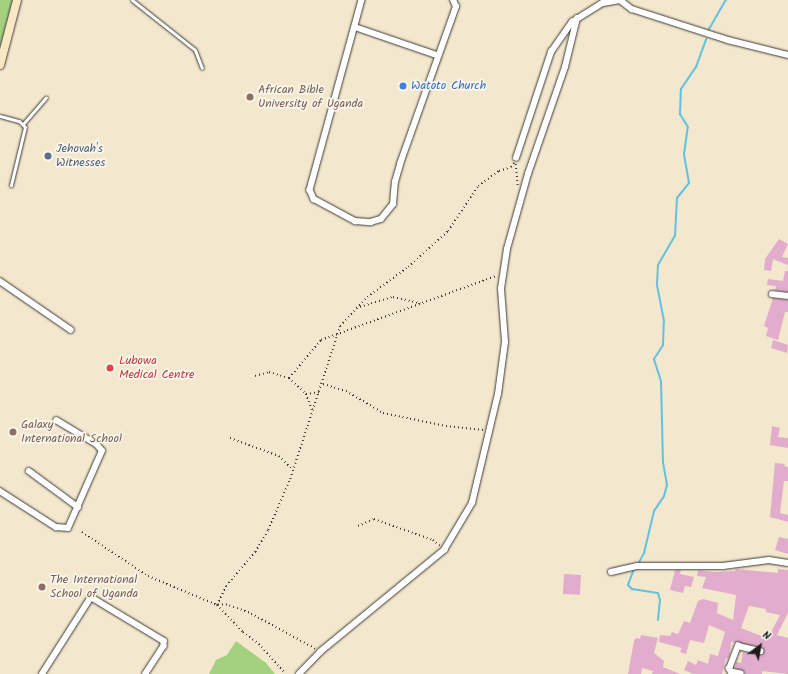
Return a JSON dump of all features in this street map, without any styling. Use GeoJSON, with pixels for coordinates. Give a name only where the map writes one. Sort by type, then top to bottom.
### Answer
{"type":"FeatureCollection","features":[{"type":"Feature","properties":{"kind":"street"},"geometry":{"type":"LineString","coordinates":[[0,65],[17,0]]}},
{"type":"Feature","properties":{"kind":"street"},"geometry":{"type":"LineString","coordinates":[[362,0],[310,190],[314,199],[355,220],[371,222],[381,219],[393,204],[395,182],[400,164],[437,55],[456,7],[453,0]]}},
{"type":"Feature","properties":{"kind":"street"},"geometry":{"type":"LineString","coordinates":[[516,158],[551,52],[562,33],[577,18],[603,3],[620,0],[632,9],[728,40],[788,55]]}},
{"type":"Feature","properties":{"kind":"street"},"geometry":{"type":"LineString","coordinates":[[299,674],[320,652],[444,550],[472,502],[498,394],[505,342],[502,274],[522,196],[565,68],[577,18]]}},
{"type":"Feature","properties":{"kind":"street"},"geometry":{"type":"LineString","coordinates":[[355,27],[437,55]]}},
{"type":"Feature","properties":{"kind":"street"},"geometry":{"type":"LineString","coordinates":[[0,281],[71,330]]}},
{"type":"Feature","properties":{"kind":"street"},"geometry":{"type":"LineString","coordinates":[[772,294],[788,296]]}},
{"type":"Feature","properties":{"kind":"street"},"geometry":{"type":"LineString","coordinates":[[0,491],[61,529],[68,528],[102,451],[97,445],[57,421]]}},
{"type":"Feature","properties":{"kind":"street"},"geometry":{"type":"LineString","coordinates":[[29,470],[78,506]]}},
{"type":"Feature","properties":{"kind":"street"},"geometry":{"type":"LineString","coordinates":[[610,572],[637,566],[723,566],[769,560],[788,563]]}},
{"type":"Feature","properties":{"kind":"street"},"geometry":{"type":"LineString","coordinates":[[42,674],[90,597],[164,641],[164,646],[146,674]]}},
{"type":"Feature","properties":{"kind":"street"},"geometry":{"type":"LineString","coordinates":[[740,674],[731,672],[729,669],[738,646],[760,651]]}},
{"type":"Feature","properties":{"kind":"lane"},"geometry":{"type":"LineString","coordinates":[[132,0],[195,50],[202,68]]}},
{"type":"Feature","properties":{"kind":"lane"},"geometry":{"type":"LineString","coordinates":[[23,124],[46,98]]}},
{"type":"Feature","properties":{"kind":"lane"},"geometry":{"type":"LineString","coordinates":[[0,116],[23,124]]}},
{"type":"Feature","properties":{"kind":"lane"},"geometry":{"type":"LineString","coordinates":[[11,185],[25,128],[23,124]]}},
{"type":"Feature","properties":{"kind":"path"},"geometry":{"type":"LineString","coordinates":[[516,158],[516,182],[522,196]]}},
{"type":"Feature","properties":{"kind":"path"},"geometry":{"type":"LineString","coordinates":[[217,605],[226,586],[255,552],[268,530],[293,470],[323,384],[340,326],[354,308],[408,268],[448,231],[478,186],[499,171],[511,167],[516,158]]}},
{"type":"Feature","properties":{"kind":"path"},"geometry":{"type":"LineString","coordinates":[[289,378],[321,340],[502,274]]}},
{"type":"Feature","properties":{"kind":"path"},"geometry":{"type":"LineString","coordinates":[[354,308],[393,297],[420,303]]}},
{"type":"Feature","properties":{"kind":"path"},"geometry":{"type":"LineString","coordinates":[[255,376],[268,372],[289,378],[306,394],[313,412]]}},
{"type":"Feature","properties":{"kind":"path"},"geometry":{"type":"LineString","coordinates":[[323,384],[346,391],[383,413],[446,426],[488,431]]}},
{"type":"Feature","properties":{"kind":"path"},"geometry":{"type":"LineString","coordinates":[[306,394],[320,392]]}},
{"type":"Feature","properties":{"kind":"path"},"geometry":{"type":"LineString","coordinates":[[230,438],[279,456],[293,470]]}},
{"type":"Feature","properties":{"kind":"path"},"geometry":{"type":"LineString","coordinates":[[358,526],[374,519],[433,540],[444,550]]}},
{"type":"Feature","properties":{"kind":"path"},"geometry":{"type":"LineString","coordinates":[[82,532],[148,576],[217,605],[227,605],[249,613],[320,652]]}},
{"type":"Feature","properties":{"kind":"path"},"geometry":{"type":"LineString","coordinates":[[217,605],[243,632],[259,644],[286,674]]}},
{"type":"Feature","properties":{"kind":"green space"},"geometry":{"type":"Polygon","coordinates":[[[0,0],[13,0],[0,49],[0,0]]]}},
{"type":"Feature","properties":{"kind":"green space"},"geometry":{"type":"Polygon","coordinates":[[[236,641],[266,663],[275,674],[209,674],[216,660],[227,655],[236,641]]]}},
{"type":"Feature","properties":{"kind":"building"},"geometry":{"type":"Polygon","coordinates":[[[779,239],[788,244],[782,257],[788,258],[788,265],[773,259],[771,271],[764,270],[765,259],[779,239]]]}},
{"type":"Feature","properties":{"kind":"building"},"geometry":{"type":"Polygon","coordinates":[[[785,271],[788,271],[788,292],[775,290],[776,286],[767,285],[768,279],[783,281],[785,271]]]}},
{"type":"Feature","properties":{"kind":"building"},"geometry":{"type":"Polygon","coordinates":[[[773,298],[788,300],[788,312],[785,312],[778,340],[766,336],[768,328],[764,326],[773,298]]]}},
{"type":"Feature","properties":{"kind":"building"},"geometry":{"type":"Polygon","coordinates":[[[773,340],[788,345],[787,353],[771,348],[773,340]]]}},
{"type":"Feature","properties":{"kind":"building"},"geometry":{"type":"Polygon","coordinates":[[[772,426],[780,428],[778,437],[788,438],[788,448],[770,445],[772,426]]]}},
{"type":"Feature","properties":{"kind":"building"},"geometry":{"type":"Polygon","coordinates":[[[775,463],[785,464],[784,466],[788,467],[788,481],[784,481],[780,513],[788,515],[788,522],[770,517],[775,463]]]}},
{"type":"Feature","properties":{"kind":"building"},"geometry":{"type":"Polygon","coordinates":[[[779,537],[788,539],[788,554],[775,550],[779,537]]]}},
{"type":"Feature","properties":{"kind":"building"},"geometry":{"type":"Polygon","coordinates":[[[736,569],[778,573],[778,569],[788,570],[788,613],[777,635],[788,638],[788,674],[762,671],[762,674],[745,674],[743,671],[735,668],[736,662],[741,663],[743,652],[761,655],[764,650],[761,647],[731,642],[730,654],[728,659],[726,658],[722,674],[693,674],[684,670],[688,661],[696,665],[698,660],[708,664],[710,654],[718,656],[725,632],[709,625],[704,643],[690,640],[686,654],[680,652],[682,648],[659,642],[660,635],[670,636],[672,632],[678,634],[684,621],[690,623],[698,601],[703,599],[718,603],[717,613],[733,620],[736,595],[702,588],[706,577],[697,576],[698,570],[714,572],[735,571],[736,569]],[[749,606],[741,628],[764,637],[766,632],[770,634],[780,615],[766,612],[766,609],[749,606]]]}},
{"type":"Feature","properties":{"kind":"building"},"geometry":{"type":"Polygon","coordinates":[[[675,570],[681,570],[680,574],[694,577],[691,587],[685,586],[683,593],[670,590],[675,570]]]}},
{"type":"Feature","properties":{"kind":"building"},"geometry":{"type":"Polygon","coordinates":[[[564,574],[581,575],[580,595],[563,594],[564,574]]]}},
{"type":"Feature","properties":{"kind":"building"},"geometry":{"type":"Polygon","coordinates":[[[641,635],[658,638],[654,653],[664,661],[663,667],[680,674],[652,674],[653,671],[642,668],[641,674],[628,674],[634,641],[636,638],[640,639],[641,635]]]}},
{"type":"Feature","properties":{"kind":"waterway"},"geometry":{"type":"LineString","coordinates":[[709,29],[726,0]]}},
{"type":"Feature","properties":{"kind":"waterway"},"geometry":{"type":"LineString","coordinates":[[638,564],[644,553],[654,511],[664,496],[667,485],[663,463],[661,381],[654,359],[663,345],[664,321],[657,284],[658,265],[675,236],[677,198],[689,183],[684,154],[688,127],[680,114],[681,89],[696,67],[706,39]]}},
{"type":"Feature","properties":{"kind":"waterway"},"geometry":{"type":"LineString","coordinates":[[634,569],[628,585],[632,589],[658,593],[660,600],[658,620]]}},
{"type":"Feature","properties":{"kind":"place","name":"Watoto Church"},"geometry":{"type":"Point","coordinates":[403,86]}},
{"type":"Feature","properties":{"kind":"place","name":"African Bible University of Uganda"},"geometry":{"type":"Point","coordinates":[250,97]}},
{"type":"Feature","properties":{"kind":"place","name":"Jehovah's Witnesses"},"geometry":{"type":"Point","coordinates":[48,156]}},
{"type":"Feature","properties":{"kind":"place","name":"Lubowa Medical Centre"},"geometry":{"type":"Point","coordinates":[110,368]}},
{"type":"Feature","properties":{"kind":"place","name":"Galaxy International School"},"geometry":{"type":"Point","coordinates":[13,432]}},
{"type":"Feature","properties":{"kind":"place","name":"The International School of Uganda"},"geometry":{"type":"Point","coordinates":[42,587]}}]}
